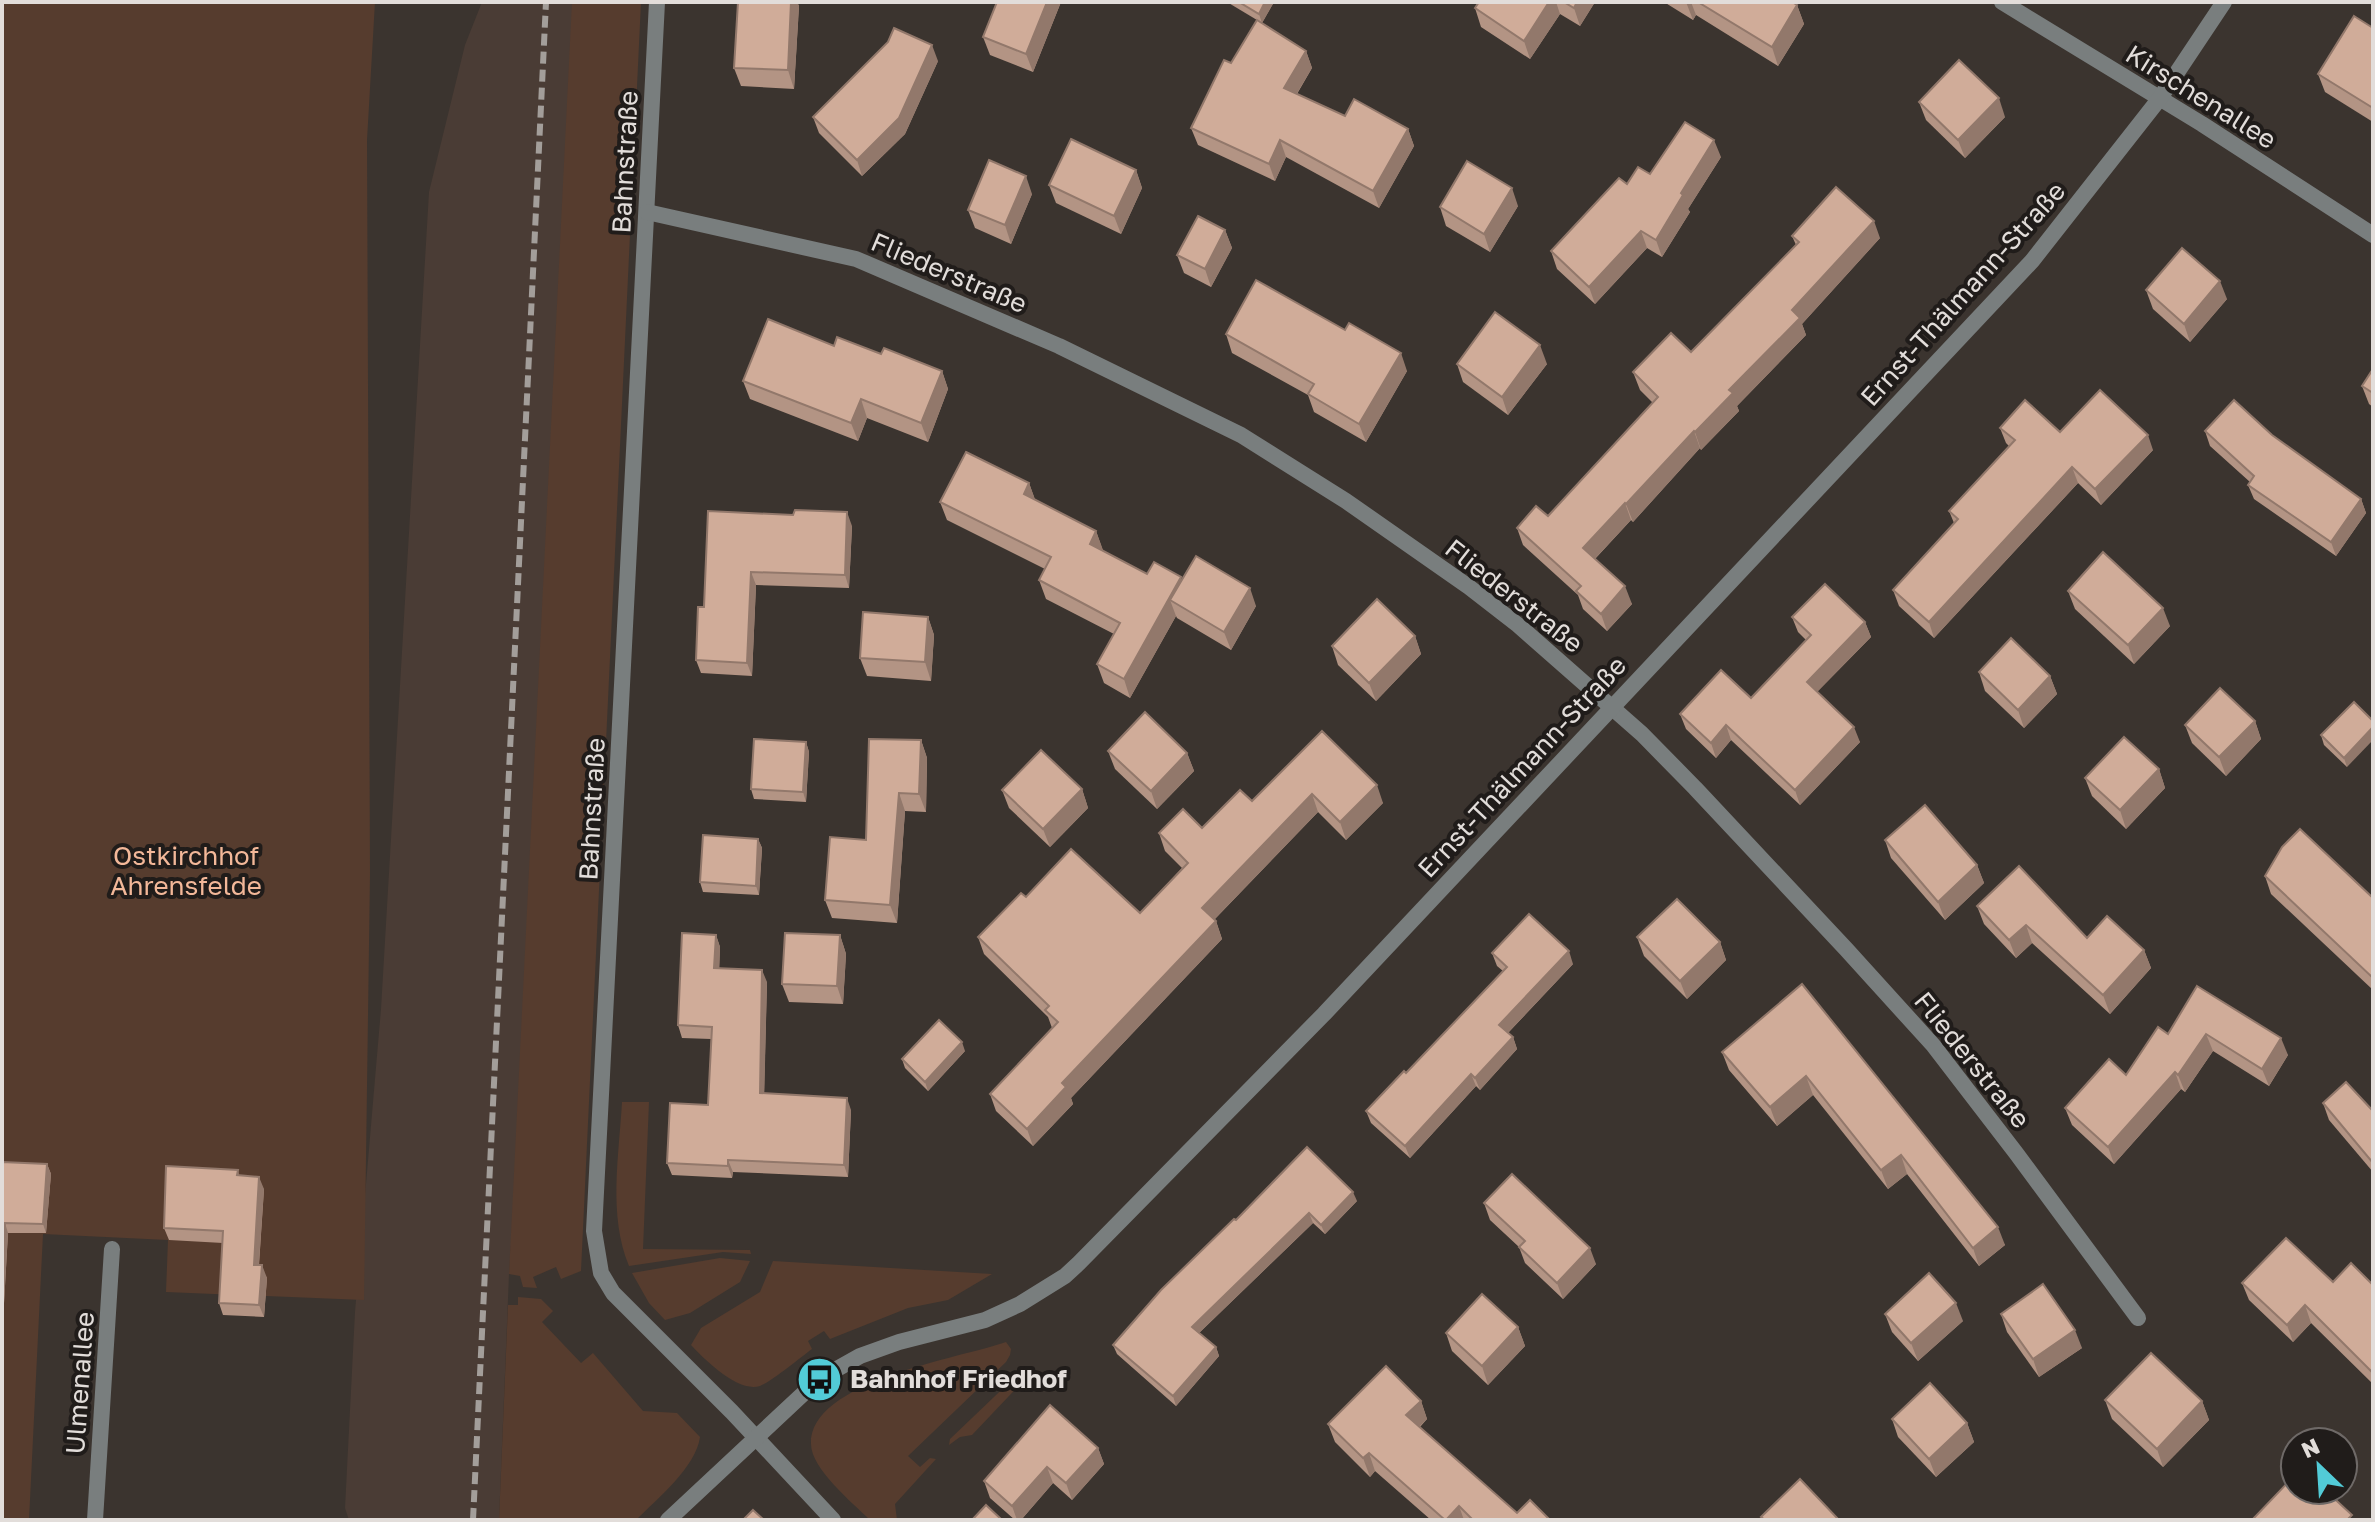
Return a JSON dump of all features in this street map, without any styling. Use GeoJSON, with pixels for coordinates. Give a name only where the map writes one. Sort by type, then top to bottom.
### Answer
{"type":"FeatureCollection","features":[{"type":"Feature","properties":{"kind":"street","name":"Bahnstraße"},"geometry":{"type":"LineString","coordinates":[[657,2],[594,1231],[601,1273],[613,1293],[833,1520]]}},
{"type":"Feature","properties":{"kind":"street","name":"Kirschenallee"},"geometry":{"type":"LineString","coordinates":[[2002,2],[2160,98],[2373,235]]}},
{"type":"Feature","properties":{"kind":"street","name":"Ernst-Thälmann-Straße"},"geometry":{"type":"LineString","coordinates":[[754,1438],[819,1379],[860,1356],[899,1342],[985,1320],[1020,1304],[1065,1276],[1314,1024],[2032,261],[2160,98],[2224,2]]}},
{"type":"Feature","properties":{"kind":"street","name":"Fliederstraße"},"geometry":{"type":"LineString","coordinates":[[647,212],[856,259],[1059,346],[1241,435],[1346,501],[1469,587],[1612,707],[1695,788],[1933,1045],[2138,1318]]}},
{"type":"Feature","properties":{"kind":"street","name":"Ulmenallee"},"geometry":{"type":"LineString","coordinates":[[95,1520],[112,1249]]}},
{"type":"Feature","properties":{"kind":"street"},"geometry":{"type":"LineString","coordinates":[[668,1520],[754,1438]]}},
{"type":"Feature","properties":{"kind":"shaded area"},"geometry":{"type":"Polygon","coordinates":[[[482,2],[623,2],[527,1019],[509,1274],[499,1520],[349,1520],[345,1508],[355,1312],[381,1009],[429,192],[465,45],[482,2]]]}},
{"type":"Feature","properties":{"kind":"green space","name":"Ostkirchhof Ahrensfelde"},"geometry":{"type":"Polygon","coordinates":[[[2,2],[375,2],[367,140],[370,874],[364,1300],[166,1292],[168,1240],[43,1234],[29,1520],[2,1520],[2,2]]]}},
{"type":"Feature","properties":{"kind":"green space"},"geometry":{"type":"Polygon","coordinates":[[[572,2],[641,2],[581,1271],[561,1279],[556,1267],[533,1277],[537,1288],[523,1287],[520,1276],[509,1274],[572,2]]]}},
{"type":"Feature","properties":{"kind":"green space"},"geometry":{"type":"Polygon","coordinates":[[[622,1102],[649,1102],[643,1249],[750,1250],[751,1254],[723,1252],[629,1266],[617,1206],[622,1102]]]}},
{"type":"Feature","properties":{"kind":"green space"},"geometry":{"type":"Polygon","coordinates":[[[720,1258],[750,1261],[740,1282],[690,1313],[665,1320],[649,1303],[632,1273],[720,1258]]]}},
{"type":"Feature","properties":{"kind":"green space"},"geometry":{"type":"Polygon","coordinates":[[[773,1261],[992,1274],[948,1300],[908,1308],[830,1339],[824,1331],[808,1341],[812,1349],[794,1363],[765,1384],[751,1387],[722,1373],[691,1345],[701,1328],[760,1292],[773,1261]]]}},
{"type":"Feature","properties":{"kind":"green space"},"geometry":{"type":"Polygon","coordinates":[[[518,1297],[541,1299],[553,1311],[542,1322],[581,1363],[593,1353],[643,1411],[677,1413],[700,1437],[684,1471],[636,1520],[499,1520],[508,1305],[518,1305],[518,1297]]]}},
{"type":"Feature","properties":{"kind":"green space"},"geometry":{"type":"Polygon","coordinates":[[[1006,1342],[1011,1349],[1006,1362],[908,1456],[920,1467],[930,1458],[936,1459],[895,1504],[897,1520],[870,1520],[825,1475],[811,1444],[817,1422],[834,1404],[860,1388],[891,1375],[1006,1342]]]}},
{"type":"Feature","properties":{"kind":"green space"},"geometry":{"type":"Polygon","coordinates":[[[1017,1375],[1027,1377],[972,1435],[960,1437],[949,1445],[950,1439],[1017,1375]]]}},
{"type":"Feature","properties":{"kind":"building"},"geometry":{"type":"Polygon","coordinates":[[[738,2],[791,2],[788,70],[734,68],[738,2]]]}},
{"type":"Feature","properties":{"kind":"building"},"geometry":{"type":"Polygon","coordinates":[[[997,2],[1047,2],[1026,54],[983,37],[997,2]]]}},
{"type":"Feature","properties":{"kind":"building"},"geometry":{"type":"Polygon","coordinates":[[[1239,2],[1265,2],[1259,14],[1239,2]]]}},
{"type":"Feature","properties":{"kind":"building"},"geometry":{"type":"Polygon","coordinates":[[[1479,2],[1549,2],[1524,41],[1475,8],[1479,2]]]}},
{"type":"Feature","properties":{"kind":"building"},"geometry":{"type":"Polygon","coordinates":[[[1698,2],[1792,2],[1797,5],[1772,47],[1698,2]]]}},
{"type":"Feature","properties":{"kind":"building"},"geometry":{"type":"Polygon","coordinates":[[[2354,16],[2373,28],[2373,108],[2318,74],[2354,16]]]}},
{"type":"Feature","properties":{"kind":"building"},"geometry":{"type":"Polygon","coordinates":[[[1257,20],[1306,51],[1284,88],[1345,116],[1354,99],[1408,129],[1373,191],[1280,140],[1269,164],[1191,128],[1224,60],[1231,63],[1257,20]]]}},
{"type":"Feature","properties":{"kind":"building"},"geometry":{"type":"Polygon","coordinates":[[[894,28],[932,45],[899,118],[857,160],[813,117],[888,42],[894,28]]]}},
{"type":"Feature","properties":{"kind":"building"},"geometry":{"type":"Polygon","coordinates":[[[1959,60],[1999,98],[1958,140],[1919,102],[1959,60]]]}},
{"type":"Feature","properties":{"kind":"building"},"geometry":{"type":"Polygon","coordinates":[[[1685,122],[1714,140],[1681,193],[1683,195],[1656,240],[1641,231],[1589,287],[1551,251],[1619,178],[1627,184],[1638,167],[1650,174],[1685,122]]]}},
{"type":"Feature","properties":{"kind":"building"},"geometry":{"type":"Polygon","coordinates":[[[1071,139],[1136,170],[1114,216],[1049,185],[1071,139]]]}},
{"type":"Feature","properties":{"kind":"building"},"geometry":{"type":"Polygon","coordinates":[[[989,160],[1026,176],[1005,225],[968,210],[989,160]]]}},
{"type":"Feature","properties":{"kind":"building"},"geometry":{"type":"Polygon","coordinates":[[[1467,161],[1512,188],[1484,234],[1440,207],[1467,161]]]}},
{"type":"Feature","properties":{"kind":"building"},"geometry":{"type":"Polygon","coordinates":[[[1836,187],[1874,221],[1792,310],[1800,318],[1729,390],[1733,393],[1583,548],[1625,586],[1601,614],[1576,591],[1581,586],[1517,528],[1536,506],[1548,516],[1658,397],[1633,372],[1671,333],[1691,352],[1799,242],[1792,236],[1836,187]]]}},
{"type":"Feature","properties":{"kind":"building"},"geometry":{"type":"Polygon","coordinates":[[[1198,216],[1225,230],[1205,269],[1177,255],[1198,216]]]}},
{"type":"Feature","properties":{"kind":"building"},"geometry":{"type":"Polygon","coordinates":[[[2182,248],[2220,281],[2184,324],[2146,290],[2182,248]]]}},
{"type":"Feature","properties":{"kind":"building"},"geometry":{"type":"Polygon","coordinates":[[[1256,280],[1345,330],[1349,323],[1401,353],[1359,424],[1308,394],[1314,384],[1226,334],[1256,280]]]}},
{"type":"Feature","properties":{"kind":"building"},"geometry":{"type":"Polygon","coordinates":[[[1495,312],[1540,345],[1502,397],[1457,364],[1495,312]]]}},
{"type":"Feature","properties":{"kind":"building"},"geometry":{"type":"Polygon","coordinates":[[[768,319],[834,346],[837,337],[881,354],[884,348],[942,371],[921,423],[861,399],[851,423],[743,381],[768,319]]]}},
{"type":"Feature","properties":{"kind":"building"},"geometry":{"type":"Polygon","coordinates":[[[2373,369],[2373,393],[2362,386],[2373,369]]]}},
{"type":"Feature","properties":{"kind":"building"},"geometry":{"type":"Polygon","coordinates":[[[2100,390],[2148,435],[2095,489],[2072,467],[1929,622],[1893,590],[1958,519],[1949,511],[2015,440],[2000,428],[2025,400],[2060,432],[2100,390]]]}},
{"type":"Feature","properties":{"kind":"building"},"geometry":{"type":"Polygon","coordinates":[[[2234,400],[2272,435],[2361,499],[2331,542],[2248,485],[2254,476],[2205,431],[2234,400]]]}},
{"type":"Feature","properties":{"kind":"building"},"geometry":{"type":"Polygon","coordinates":[[[966,452],[1029,483],[1024,494],[1096,531],[1090,544],[1147,574],[1154,562],[1181,577],[1124,679],[1097,664],[1120,623],[1039,580],[1051,557],[940,502],[966,452]]]}},
{"type":"Feature","properties":{"kind":"building"},"geometry":{"type":"Polygon","coordinates":[[[795,510],[847,512],[845,575],[751,572],[747,663],[696,660],[698,607],[704,607],[708,511],[793,515],[795,510]]]}},
{"type":"Feature","properties":{"kind":"building"},"geometry":{"type":"Polygon","coordinates":[[[2103,552],[2163,608],[2128,645],[2068,591],[2103,552]]]}},
{"type":"Feature","properties":{"kind":"building"},"geometry":{"type":"Polygon","coordinates":[[[1196,556],[1250,588],[1224,632],[1170,600],[1196,556]]]}},
{"type":"Feature","properties":{"kind":"building"},"geometry":{"type":"Polygon","coordinates":[[[1825,584],[1865,622],[1807,682],[1854,727],[1795,790],[1726,725],[1711,743],[1680,714],[1721,670],[1751,698],[1811,635],[1792,617],[1825,584]]]}},
{"type":"Feature","properties":{"kind":"building"},"geometry":{"type":"Polygon","coordinates":[[[1377,599],[1415,636],[1369,683],[1332,646],[1377,599]]]}},
{"type":"Feature","properties":{"kind":"building"},"geometry":{"type":"Polygon","coordinates":[[[863,612],[928,617],[925,662],[860,658],[863,612]]]}},
{"type":"Feature","properties":{"kind":"building"},"geometry":{"type":"Polygon","coordinates":[[[2011,638],[2050,676],[2018,710],[1979,672],[2011,638]]]}},
{"type":"Feature","properties":{"kind":"building"},"geometry":{"type":"Polygon","coordinates":[[[2220,688],[2255,721],[2219,757],[2185,725],[2220,688]]]}},
{"type":"Feature","properties":{"kind":"building"},"geometry":{"type":"Polygon","coordinates":[[[2354,702],[2373,721],[2373,727],[2344,758],[2321,735],[2354,702]]]}},
{"type":"Feature","properties":{"kind":"building"},"geometry":{"type":"Polygon","coordinates":[[[1145,712],[1187,753],[1151,791],[1108,751],[1145,712]]]}},
{"type":"Feature","properties":{"kind":"building"},"geometry":{"type":"Polygon","coordinates":[[[1322,731],[1377,785],[1340,822],[1312,794],[1202,908],[1216,921],[1062,1083],[1066,1087],[1027,1129],[990,1094],[1058,1022],[1045,1010],[1049,1006],[978,937],[1021,893],[1026,897],[1071,849],[1140,913],[1188,863],[1159,833],[1183,809],[1202,828],[1240,790],[1252,801],[1322,731]]]}},
{"type":"Feature","properties":{"kind":"building"},"geometry":{"type":"Polygon","coordinates":[[[2124,737],[2159,769],[2120,810],[2085,778],[2124,737]]]}},
{"type":"Feature","properties":{"kind":"building"},"geometry":{"type":"Polygon","coordinates":[[[754,739],[806,742],[803,792],[751,789],[754,739]]]}},
{"type":"Feature","properties":{"kind":"building"},"geometry":{"type":"Polygon","coordinates":[[[869,739],[921,740],[919,794],[899,793],[890,905],[825,900],[830,837],[866,840],[869,739]]]}},
{"type":"Feature","properties":{"kind":"building"},"geometry":{"type":"Polygon","coordinates":[[[1041,750],[1082,789],[1043,829],[1002,790],[1041,750]]]}},
{"type":"Feature","properties":{"kind":"building"},"geometry":{"type":"Polygon","coordinates":[[[1925,805],[1977,865],[1938,902],[1885,840],[1925,805]]]}},
{"type":"Feature","properties":{"kind":"building"},"geometry":{"type":"Polygon","coordinates":[[[2300,829],[2373,898],[2373,978],[2265,876],[2282,847],[2300,829]]]}},
{"type":"Feature","properties":{"kind":"building"},"geometry":{"type":"Polygon","coordinates":[[[703,835],[758,839],[756,886],[700,882],[703,835]]]}},
{"type":"Feature","properties":{"kind":"building"},"geometry":{"type":"Polygon","coordinates":[[[2019,866],[2087,938],[2107,916],[2144,950],[2103,995],[2026,925],[2009,940],[1977,906],[2019,866]]]}},
{"type":"Feature","properties":{"kind":"building"},"geometry":{"type":"Polygon","coordinates":[[[1677,899],[1720,942],[1680,981],[1637,937],[1677,899]]]}},
{"type":"Feature","properties":{"kind":"building"},"geometry":{"type":"Polygon","coordinates":[[[1529,914],[1569,951],[1499,1025],[1513,1037],[1475,1078],[1471,1074],[1405,1146],[1366,1111],[1507,967],[1492,953],[1529,914]]]}},
{"type":"Feature","properties":{"kind":"building"},"geometry":{"type":"Polygon","coordinates":[[[682,933],[716,935],[714,968],[762,970],[760,1093],[847,1098],[844,1165],[728,1160],[728,1166],[667,1163],[670,1103],[708,1105],[712,1027],[678,1025],[682,933]]]}},
{"type":"Feature","properties":{"kind":"building"},"geometry":{"type":"Polygon","coordinates":[[[785,933],[840,935],[837,986],[782,984],[785,933]]]}},
{"type":"Feature","properties":{"kind":"building"},"geometry":{"type":"Polygon","coordinates":[[[1802,984],[1998,1227],[1973,1248],[1901,1155],[1881,1170],[1806,1076],[1770,1107],[1722,1052],[1802,984]]]}},
{"type":"Feature","properties":{"kind":"building"},"geometry":{"type":"Polygon","coordinates":[[[2197,986],[2281,1038],[2262,1069],[2206,1034],[2178,1075],[2175,1072],[2108,1147],[2065,1108],[2109,1059],[2126,1075],[2158,1027],[2168,1034],[2197,986]]]}},
{"type":"Feature","properties":{"kind":"building"},"geometry":{"type":"Polygon","coordinates":[[[939,1020],[962,1042],[925,1082],[902,1059],[939,1020]]]}},
{"type":"Feature","properties":{"kind":"building"},"geometry":{"type":"Polygon","coordinates":[[[2346,1082],[2373,1111],[2373,1163],[2323,1103],[2346,1082]]]}},
{"type":"Feature","properties":{"kind":"building"},"geometry":{"type":"Polygon","coordinates":[[[1307,1147],[1353,1192],[1321,1225],[1309,1213],[1192,1327],[1216,1347],[1173,1396],[1113,1345],[1161,1290],[1236,1220],[1307,1147]]]}},
{"type":"Feature","properties":{"kind":"building"},"geometry":{"type":"Polygon","coordinates":[[[2,1162],[47,1164],[43,1224],[5,1223],[2,1270],[2,1162]]]}},
{"type":"Feature","properties":{"kind":"building"},"geometry":{"type":"Polygon","coordinates":[[[166,1166],[238,1170],[237,1175],[259,1177],[254,1265],[262,1265],[259,1305],[219,1303],[223,1231],[164,1228],[166,1166]]]}},
{"type":"Feature","properties":{"kind":"building"},"geometry":{"type":"Polygon","coordinates":[[[1512,1174],[1590,1248],[1557,1283],[1519,1247],[1525,1241],[1484,1203],[1512,1174]]]}},
{"type":"Feature","properties":{"kind":"building"},"geometry":{"type":"Polygon","coordinates":[[[2286,1238],[2333,1282],[2351,1263],[2373,1285],[2373,1373],[2305,1305],[2287,1325],[2242,1283],[2286,1238]]]}},
{"type":"Feature","properties":{"kind":"building"},"geometry":{"type":"Polygon","coordinates":[[[1929,1273],[1956,1303],[1911,1343],[1885,1314],[1929,1273]]]}},
{"type":"Feature","properties":{"kind":"building"},"geometry":{"type":"Polygon","coordinates":[[[2043,1284],[2075,1330],[2033,1359],[2001,1314],[2043,1284]]]}},
{"type":"Feature","properties":{"kind":"building"},"geometry":{"type":"Polygon","coordinates":[[[1482,1294],[1518,1327],[1482,1366],[1446,1333],[1482,1294]]]}},
{"type":"Feature","properties":{"kind":"building"},"geometry":{"type":"Polygon","coordinates":[[[2151,1353],[2202,1401],[2157,1449],[2105,1400],[2151,1353]]]}},
{"type":"Feature","properties":{"kind":"building"},"geometry":{"type":"Polygon","coordinates":[[[1386,1366],[1421,1401],[1406,1415],[1517,1513],[1530,1500],[1550,1520],[1473,1520],[1459,1506],[1445,1520],[1369,1453],[1363,1458],[1328,1424],[1386,1366]]]}},
{"type":"Feature","properties":{"kind":"building"},"geometry":{"type":"Polygon","coordinates":[[[1930,1383],[1967,1423],[1929,1459],[1892,1419],[1930,1383]]]}},
{"type":"Feature","properties":{"kind":"building"},"geometry":{"type":"Polygon","coordinates":[[[1050,1405],[1098,1448],[1066,1483],[1047,1467],[1012,1506],[984,1481],[1050,1405]]]}},
{"type":"Feature","properties":{"kind":"building"},"geometry":{"type":"Polygon","coordinates":[[[1800,1479],[1839,1520],[1765,1520],[1761,1517],[1800,1479]]]}},
{"type":"Feature","properties":{"kind":"building"},"geometry":{"type":"Polygon","coordinates":[[[2279,1492],[2279,1506],[2342,1506],[2352,1515],[2347,1520],[2252,1520],[2279,1492]]]}},
{"type":"Feature","properties":{"kind":"building"},"geometry":{"type":"Polygon","coordinates":[[[986,1505],[1002,1520],[972,1520],[986,1505]]]}},
{"type":"Feature","properties":{"kind":"building"},"geometry":{"type":"Polygon","coordinates":[[[753,1510],[764,1520],[743,1520],[753,1510]]]}},
{"type":"Feature","properties":{"kind":"railway"},"geometry":{"type":"LineString","coordinates":[[473,1520],[546,2]]}},
{"type":"Feature","properties":{"kind":"place","name":"Bahnhof Friedhof"},"geometry":{"type":"Point","coordinates":[819,1379]}}]}
